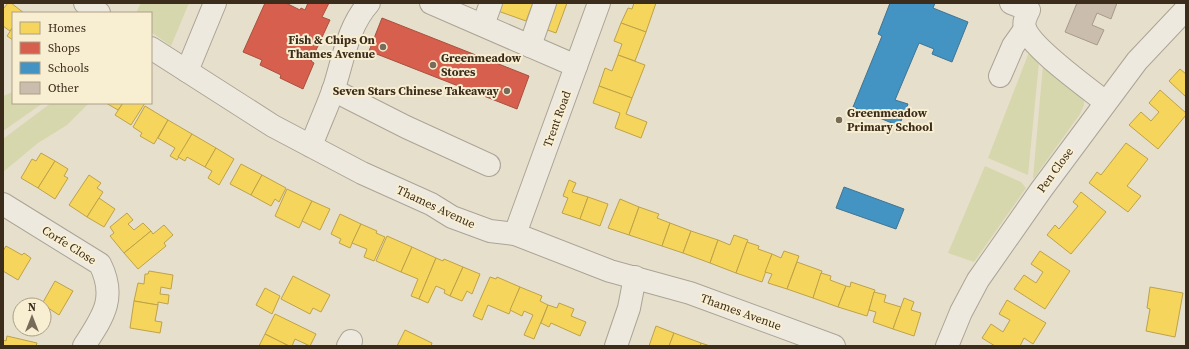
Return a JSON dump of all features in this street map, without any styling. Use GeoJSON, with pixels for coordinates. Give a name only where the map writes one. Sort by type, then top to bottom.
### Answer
{"type":"FeatureCollection","features":[{"type":"Feature","properties":{"kind":"street"},"geometry":{"type":"LineString","coordinates":[[187,71],[215,3]]}},
{"type":"Feature","properties":{"kind":"street"},"geometry":{"type":"LineString","coordinates":[[311,146],[333,90],[352,32],[360,14],[369,3]]}},
{"type":"Feature","properties":{"kind":"street"},"geometry":{"type":"LineString","coordinates":[[483,25],[491,3]]}},
{"type":"Feature","properties":{"kind":"street"},"geometry":{"type":"LineString","coordinates":[[530,46],[545,3]]}},
{"type":"Feature","properties":{"kind":"street","name":"Trent Road"},"geometry":{"type":"LineString","coordinates":[[515,234],[599,3]]}},
{"type":"Feature","properties":{"kind":"street"},"geometry":{"type":"LineString","coordinates":[[1011,3],[1029,10],[1024,23],[1025,29],[1040,48],[1105,102]]}},
{"type":"Feature","properties":{"kind":"street"},"geometry":{"type":"LineString","coordinates":[[437,4],[576,66]]}},
{"type":"Feature","properties":{"kind":"street","name":"Pen Close"},"geometry":{"type":"LineString","coordinates":[[947,346],[961,312],[978,280],[1105,102],[1152,43],[1186,9]]}},
{"type":"Feature","properties":{"kind":"street"},"geometry":{"type":"LineString","coordinates":[[1000,76],[1013,46],[1025,29]]}},
{"type":"Feature","properties":{"kind":"street","name":"Thames Avenue"},"geometry":{"type":"LineString","coordinates":[[152,49],[273,126],[362,173],[431,204],[452,217],[490,231],[515,234],[610,270],[690,293],[834,346]]}},
{"type":"Feature","properties":{"kind":"street"},"geometry":{"type":"LineString","coordinates":[[333,90],[406,127],[489,164]]}},
{"type":"Feature","properties":{"kind":"street","name":"Corfe Close"},"geometry":{"type":"LineString","coordinates":[[3,204],[100,264],[106,276],[109,288],[107,302],[102,315],[84,346]]}},
{"type":"Feature","properties":{"kind":"street"},"geometry":{"type":"LineString","coordinates":[[616,346],[630,308],[635,277]]}},
{"type":"Feature","properties":{"kind":"green space"},"geometry":{"type":"Polygon","coordinates":[[[141,3],[189,3],[171,46],[152,33],[152,12],[136,12],[141,3]]]}},
{"type":"Feature","properties":{"kind":"green space"},"geometry":{"type":"Polygon","coordinates":[[[1031,47],[1039,62],[1028,175],[988,158],[1031,47]]]}},
{"type":"Feature","properties":{"kind":"green space"},"geometry":{"type":"Polygon","coordinates":[[[1043,65],[1084,98],[1084,105],[1080,114],[1033,178],[1043,65]]]}},
{"type":"Feature","properties":{"kind":"green space"},"geometry":{"type":"Polygon","coordinates":[[[12,92],[12,104],[42,104],[3,131],[3,96],[12,92]]]}},
{"type":"Feature","properties":{"kind":"green space"},"geometry":{"type":"Polygon","coordinates":[[[50,104],[88,104],[67,125],[38,143],[3,172],[3,139],[50,104]]]}},
{"type":"Feature","properties":{"kind":"green space"},"geometry":{"type":"Polygon","coordinates":[[[985,166],[1021,182],[1026,188],[974,262],[948,253],[985,166]]]}},
{"type":"Feature","properties":{"kind":"building: Homes"},"geometry":{"type":"Polygon","coordinates":[[[8,3],[11,3],[23,12],[12,12],[12,28],[10,31],[3,26],[3,9],[8,3]]]}},
{"type":"Feature","properties":{"kind":"building: Homes"},"geometry":{"type":"Polygon","coordinates":[[[501,3],[533,3],[526,21],[498,11],[501,3]]]}},
{"type":"Feature","properties":{"kind":"building: Homes"},"geometry":{"type":"Polygon","coordinates":[[[551,3],[567,3],[556,33],[542,28],[551,3]]]}},
{"type":"Feature","properties":{"kind":"building: Homes"},"geometry":{"type":"Polygon","coordinates":[[[634,3],[656,3],[646,32],[621,23],[628,8],[632,9],[634,3]]]}},
{"type":"Feature","properties":{"kind":"building: Homes"},"geometry":{"type":"Polygon","coordinates":[[[621,23],[646,32],[635,61],[618,55],[622,44],[614,41],[621,23]]]}},
{"type":"Feature","properties":{"kind":"building: Homes"},"geometry":{"type":"Polygon","coordinates":[[[12,28],[12,39],[7,36],[12,28]]]}},
{"type":"Feature","properties":{"kind":"building: Homes"},"geometry":{"type":"Polygon","coordinates":[[[618,55],[645,65],[632,98],[599,86],[605,68],[612,71],[618,55]]]}},
{"type":"Feature","properties":{"kind":"building: Homes"},"geometry":{"type":"Polygon","coordinates":[[[1180,69],[1186,74],[1186,97],[1169,81],[1180,69]]]}},
{"type":"Feature","properties":{"kind":"building: Homes"},"geometry":{"type":"Polygon","coordinates":[[[599,86],[632,98],[626,114],[647,122],[641,138],[615,128],[620,113],[593,103],[599,86]]]}},
{"type":"Feature","properties":{"kind":"building: Homes"},"geometry":{"type":"Polygon","coordinates":[[[1160,90],[1186,113],[1186,115],[1158,149],[1129,125],[1141,112],[1151,121],[1159,112],[1149,103],[1160,90]]]}},
{"type":"Feature","properties":{"kind":"building: Homes"},"geometry":{"type":"Polygon","coordinates":[[[108,104],[122,104],[118,110],[108,104]]]}},
{"type":"Feature","properties":{"kind":"building: Homes"},"geometry":{"type":"Polygon","coordinates":[[[122,104],[144,104],[131,125],[115,115],[122,104]]]}},
{"type":"Feature","properties":{"kind":"building: Homes"},"geometry":{"type":"Polygon","coordinates":[[[145,106],[168,120],[154,144],[140,136],[142,133],[133,127],[145,106]]]}},
{"type":"Feature","properties":{"kind":"building: Homes"},"geometry":{"type":"Polygon","coordinates":[[[168,120],[192,134],[177,160],[170,156],[175,148],[158,138],[168,120]]]}},
{"type":"Feature","properties":{"kind":"building: Homes"},"geometry":{"type":"Polygon","coordinates":[[[192,134],[216,148],[205,167],[187,157],[185,161],[178,157],[192,134]]]}},
{"type":"Feature","properties":{"kind":"building: Homes"},"geometry":{"type":"Polygon","coordinates":[[[1126,143],[1148,159],[1127,186],[1141,196],[1128,212],[1089,183],[1097,172],[1101,175],[1126,143]]]}},
{"type":"Feature","properties":{"kind":"building: Homes"},"geometry":{"type":"Polygon","coordinates":[[[216,148],[234,159],[219,185],[208,178],[212,171],[205,167],[216,148]]]}},
{"type":"Feature","properties":{"kind":"building: Homes"},"geometry":{"type":"Polygon","coordinates":[[[41,153],[55,161],[38,188],[21,178],[32,159],[36,161],[41,153]]]}},
{"type":"Feature","properties":{"kind":"building: Homes"},"geometry":{"type":"Polygon","coordinates":[[[55,161],[68,169],[64,176],[68,178],[55,199],[38,188],[55,161]]]}},
{"type":"Feature","properties":{"kind":"building: Homes"},"geometry":{"type":"Polygon","coordinates":[[[241,164],[262,175],[251,195],[230,184],[241,164]]]}},
{"type":"Feature","properties":{"kind":"building: Homes"},"geometry":{"type":"Polygon","coordinates":[[[89,175],[101,183],[97,188],[103,192],[87,217],[69,205],[89,175]]]}},
{"type":"Feature","properties":{"kind":"building: Homes"},"geometry":{"type":"Polygon","coordinates":[[[262,175],[286,188],[279,202],[275,199],[271,206],[251,195],[262,175]]]}},
{"type":"Feature","properties":{"kind":"building: Homes"},"geometry":{"type":"Polygon","coordinates":[[[569,180],[576,183],[572,192],[588,197],[580,219],[562,213],[568,198],[563,196],[569,180]]]}},
{"type":"Feature","properties":{"kind":"building: Homes"},"geometry":{"type":"Polygon","coordinates":[[[287,189],[312,201],[299,228],[275,216],[287,189]]]}},
{"type":"Feature","properties":{"kind":"building: Homes"},"geometry":{"type":"Polygon","coordinates":[[[1081,192],[1106,212],[1071,254],[1047,235],[1055,225],[1059,229],[1078,206],[1073,202],[1081,192]]]}},
{"type":"Feature","properties":{"kind":"building: Homes"},"geometry":{"type":"Polygon","coordinates":[[[588,197],[608,204],[600,226],[580,219],[588,197]]]}},
{"type":"Feature","properties":{"kind":"building: Homes"},"geometry":{"type":"Polygon","coordinates":[[[99,198],[115,209],[104,227],[87,217],[99,198]]]}},
{"type":"Feature","properties":{"kind":"building: Homes"},"geometry":{"type":"Polygon","coordinates":[[[620,199],[639,207],[629,235],[608,228],[620,199]]]}},
{"type":"Feature","properties":{"kind":"building: Homes"},"geometry":{"type":"Polygon","coordinates":[[[312,201],[330,209],[320,230],[302,221],[312,201]]]}},
{"type":"Feature","properties":{"kind":"building: Homes"},"geometry":{"type":"Polygon","coordinates":[[[639,207],[659,214],[657,218],[670,223],[662,246],[629,235],[639,207]]]}},
{"type":"Feature","properties":{"kind":"building: Homes"},"geometry":{"type":"Polygon","coordinates":[[[127,213],[133,220],[128,224],[134,230],[143,223],[151,231],[124,253],[110,236],[114,233],[110,227],[127,213]]]}},
{"type":"Feature","properties":{"kind":"building: Homes"},"geometry":{"type":"Polygon","coordinates":[[[340,214],[361,224],[350,248],[339,243],[341,239],[331,234],[340,214]]]}},
{"type":"Feature","properties":{"kind":"building: Homes"},"geometry":{"type":"Polygon","coordinates":[[[670,223],[691,231],[683,253],[662,246],[670,223]]]}},
{"type":"Feature","properties":{"kind":"building: Homes"},"geometry":{"type":"Polygon","coordinates":[[[361,224],[377,231],[376,233],[385,237],[374,261],[364,257],[367,249],[352,243],[361,224]]]}},
{"type":"Feature","properties":{"kind":"building: Homes"},"geometry":{"type":"Polygon","coordinates":[[[164,225],[173,235],[164,243],[166,246],[138,269],[124,253],[151,231],[153,234],[164,225]]]}},
{"type":"Feature","properties":{"kind":"building: Homes"},"geometry":{"type":"Polygon","coordinates":[[[691,231],[718,240],[710,263],[683,253],[691,231]]]}},
{"type":"Feature","properties":{"kind":"building: Homes"},"geometry":{"type":"Polygon","coordinates":[[[734,235],[748,240],[736,273],[710,263],[718,240],[730,245],[734,235]]]}},
{"type":"Feature","properties":{"kind":"building: Homes"},"geometry":{"type":"Polygon","coordinates":[[[387,236],[412,247],[401,272],[376,261],[387,236]]]}},
{"type":"Feature","properties":{"kind":"building: Homes"},"geometry":{"type":"Polygon","coordinates":[[[747,242],[759,246],[758,249],[772,254],[762,282],[736,273],[747,242]]]}},
{"type":"Feature","properties":{"kind":"building: Homes"},"geometry":{"type":"Polygon","coordinates":[[[6,246],[22,255],[24,253],[31,258],[18,280],[3,271],[3,251],[6,246]]]}},
{"type":"Feature","properties":{"kind":"building: Homes"},"geometry":{"type":"Polygon","coordinates":[[[412,247],[436,258],[419,299],[411,296],[418,279],[401,272],[412,247]]]}},
{"type":"Feature","properties":{"kind":"building: Homes"},"geometry":{"type":"Polygon","coordinates":[[[784,251],[799,256],[787,289],[768,283],[772,274],[765,272],[772,254],[781,258],[784,251]]]}},
{"type":"Feature","properties":{"kind":"building: Homes"},"geometry":{"type":"Polygon","coordinates":[[[1040,251],[1070,271],[1045,309],[1014,289],[1024,275],[1036,283],[1043,272],[1031,264],[1040,251]]]}},
{"type":"Feature","properties":{"kind":"building: Homes"},"geometry":{"type":"Polygon","coordinates":[[[436,258],[443,261],[444,259],[463,267],[450,296],[444,293],[445,290],[436,286],[428,303],[419,299],[436,258]]]}},
{"type":"Feature","properties":{"kind":"building: Homes"},"geometry":{"type":"Polygon","coordinates":[[[797,262],[822,271],[813,298],[787,289],[797,262]]]}},
{"type":"Feature","properties":{"kind":"building: Homes"},"geometry":{"type":"Polygon","coordinates":[[[463,267],[480,274],[472,294],[467,291],[462,301],[450,296],[463,267]]]}},
{"type":"Feature","properties":{"kind":"building: Homes"},"geometry":{"type":"Polygon","coordinates":[[[149,271],[173,275],[171,289],[161,287],[160,294],[169,295],[168,304],[158,302],[158,305],[134,301],[138,283],[144,284],[145,274],[148,274],[149,271]]]}},
{"type":"Feature","properties":{"kind":"building: Homes"},"geometry":{"type":"Polygon","coordinates":[[[821,273],[831,276],[830,280],[846,286],[838,307],[813,298],[821,273]]]}},
{"type":"Feature","properties":{"kind":"building: Homes"},"geometry":{"type":"Polygon","coordinates":[[[293,276],[330,295],[321,312],[313,308],[310,314],[281,299],[293,276]]]}},
{"type":"Feature","properties":{"kind":"building: Homes"},"geometry":{"type":"Polygon","coordinates":[[[490,277],[496,279],[497,277],[520,287],[509,314],[488,305],[482,320],[473,316],[490,277]]]}},
{"type":"Feature","properties":{"kind":"building: Homes"},"geometry":{"type":"Polygon","coordinates":[[[55,281],[73,291],[59,315],[52,310],[52,297],[46,297],[55,281]]]}},
{"type":"Feature","properties":{"kind":"building: Homes"},"geometry":{"type":"Polygon","coordinates":[[[851,282],[875,290],[867,316],[838,307],[846,286],[850,287],[851,282]]]}},
{"type":"Feature","properties":{"kind":"building: Homes"},"geometry":{"type":"Polygon","coordinates":[[[520,287],[542,296],[540,301],[548,305],[534,339],[524,335],[533,315],[524,311],[522,316],[510,310],[520,287]]]}},
{"type":"Feature","properties":{"kind":"building: Homes"},"geometry":{"type":"Polygon","coordinates":[[[1150,287],[1183,293],[1175,337],[1146,331],[1150,309],[1147,308],[1150,287]]]}},
{"type":"Feature","properties":{"kind":"building: Homes"},"geometry":{"type":"Polygon","coordinates":[[[265,288],[280,296],[272,314],[256,305],[265,288]]]}},
{"type":"Feature","properties":{"kind":"building: Homes"},"geometry":{"type":"Polygon","coordinates":[[[874,292],[886,295],[884,302],[901,307],[893,329],[873,322],[876,312],[869,310],[874,292]]]}},
{"type":"Feature","properties":{"kind":"building: Homes"},"geometry":{"type":"Polygon","coordinates":[[[904,298],[914,302],[911,310],[921,313],[914,336],[893,329],[904,298]]]}},
{"type":"Feature","properties":{"kind":"building: Homes"},"geometry":{"type":"Polygon","coordinates":[[[1007,300],[1046,323],[1033,344],[1024,338],[1020,346],[995,346],[982,338],[991,324],[1003,332],[1010,320],[999,314],[1007,300]]]}},
{"type":"Feature","properties":{"kind":"building: Homes"},"geometry":{"type":"Polygon","coordinates":[[[134,301],[158,305],[155,321],[162,322],[160,333],[130,328],[134,301]]]}},
{"type":"Feature","properties":{"kind":"building: Homes"},"geometry":{"type":"Polygon","coordinates":[[[559,303],[574,309],[571,316],[586,322],[580,336],[551,323],[549,327],[541,323],[548,305],[557,308],[559,303]]]}},
{"type":"Feature","properties":{"kind":"building: Homes"},"geometry":{"type":"Polygon","coordinates":[[[275,314],[316,334],[310,346],[295,339],[292,346],[289,346],[265,334],[275,314]]]}},
{"type":"Feature","properties":{"kind":"building: Homes"},"geometry":{"type":"Polygon","coordinates":[[[656,326],[674,333],[669,346],[649,346],[656,326]]]}},
{"type":"Feature","properties":{"kind":"building: Homes"},"geometry":{"type":"Polygon","coordinates":[[[405,330],[432,343],[431,346],[397,346],[405,330]]]}},
{"type":"Feature","properties":{"kind":"building: Homes"},"geometry":{"type":"Polygon","coordinates":[[[674,333],[701,343],[700,346],[669,346],[674,333]]]}},
{"type":"Feature","properties":{"kind":"building: Homes"},"geometry":{"type":"Polygon","coordinates":[[[265,334],[289,346],[259,346],[265,334]]]}},
{"type":"Feature","properties":{"kind":"building: Homes"},"geometry":{"type":"Polygon","coordinates":[[[7,336],[37,343],[36,346],[3,346],[3,340],[6,341],[7,336]]]}},
{"type":"Feature","properties":{"kind":"building: Homes"},"geometry":{"type":"Polygon","coordinates":[[[701,343],[710,346],[700,346],[701,343]]]}},
{"type":"Feature","properties":{"kind":"building: Shops"},"geometry":{"type":"Polygon","coordinates":[[[265,3],[286,3],[300,10],[301,8],[305,10],[308,3],[329,3],[322,17],[330,20],[311,61],[314,63],[303,89],[280,78],[281,75],[260,65],[262,60],[243,52],[265,3]]]}},
{"type":"Feature","properties":{"kind":"building: Shops"},"geometry":{"type":"Polygon","coordinates":[[[382,18],[529,76],[517,109],[369,51],[382,18]]]}},
{"type":"Feature","properties":{"kind":"building: Schools"},"geometry":{"type":"Polygon","coordinates":[[[890,3],[935,3],[933,8],[968,22],[952,62],[932,54],[934,49],[919,43],[895,100],[908,104],[899,126],[853,107],[882,36],[878,34],[890,3]]]}},
{"type":"Feature","properties":{"kind":"building: Schools"},"geometry":{"type":"Polygon","coordinates":[[[844,187],[904,209],[896,229],[836,208],[844,187]]]}},
{"type":"Feature","properties":{"kind":"building: Other"},"geometry":{"type":"Polygon","coordinates":[[[1077,3],[1117,3],[1111,19],[1097,13],[1092,25],[1104,30],[1097,45],[1065,32],[1077,3]]]}},
{"type":"Feature","properties":{"kind":"place","name":"Fish & Chips On Thames Avenue"},"geometry":{"type":"Point","coordinates":[383,47]}},
{"type":"Feature","properties":{"kind":"place","name":"Greenmeadow Stores"},"geometry":{"type":"Point","coordinates":[433,65]}},
{"type":"Feature","properties":{"kind":"place","name":"Seven Stars Chinese Takeaway"},"geometry":{"type":"Point","coordinates":[507,91]}},
{"type":"Feature","properties":{"kind":"place","name":"Greenmeadow Primary School"},"geometry":{"type":"Point","coordinates":[839,120]}}]}
